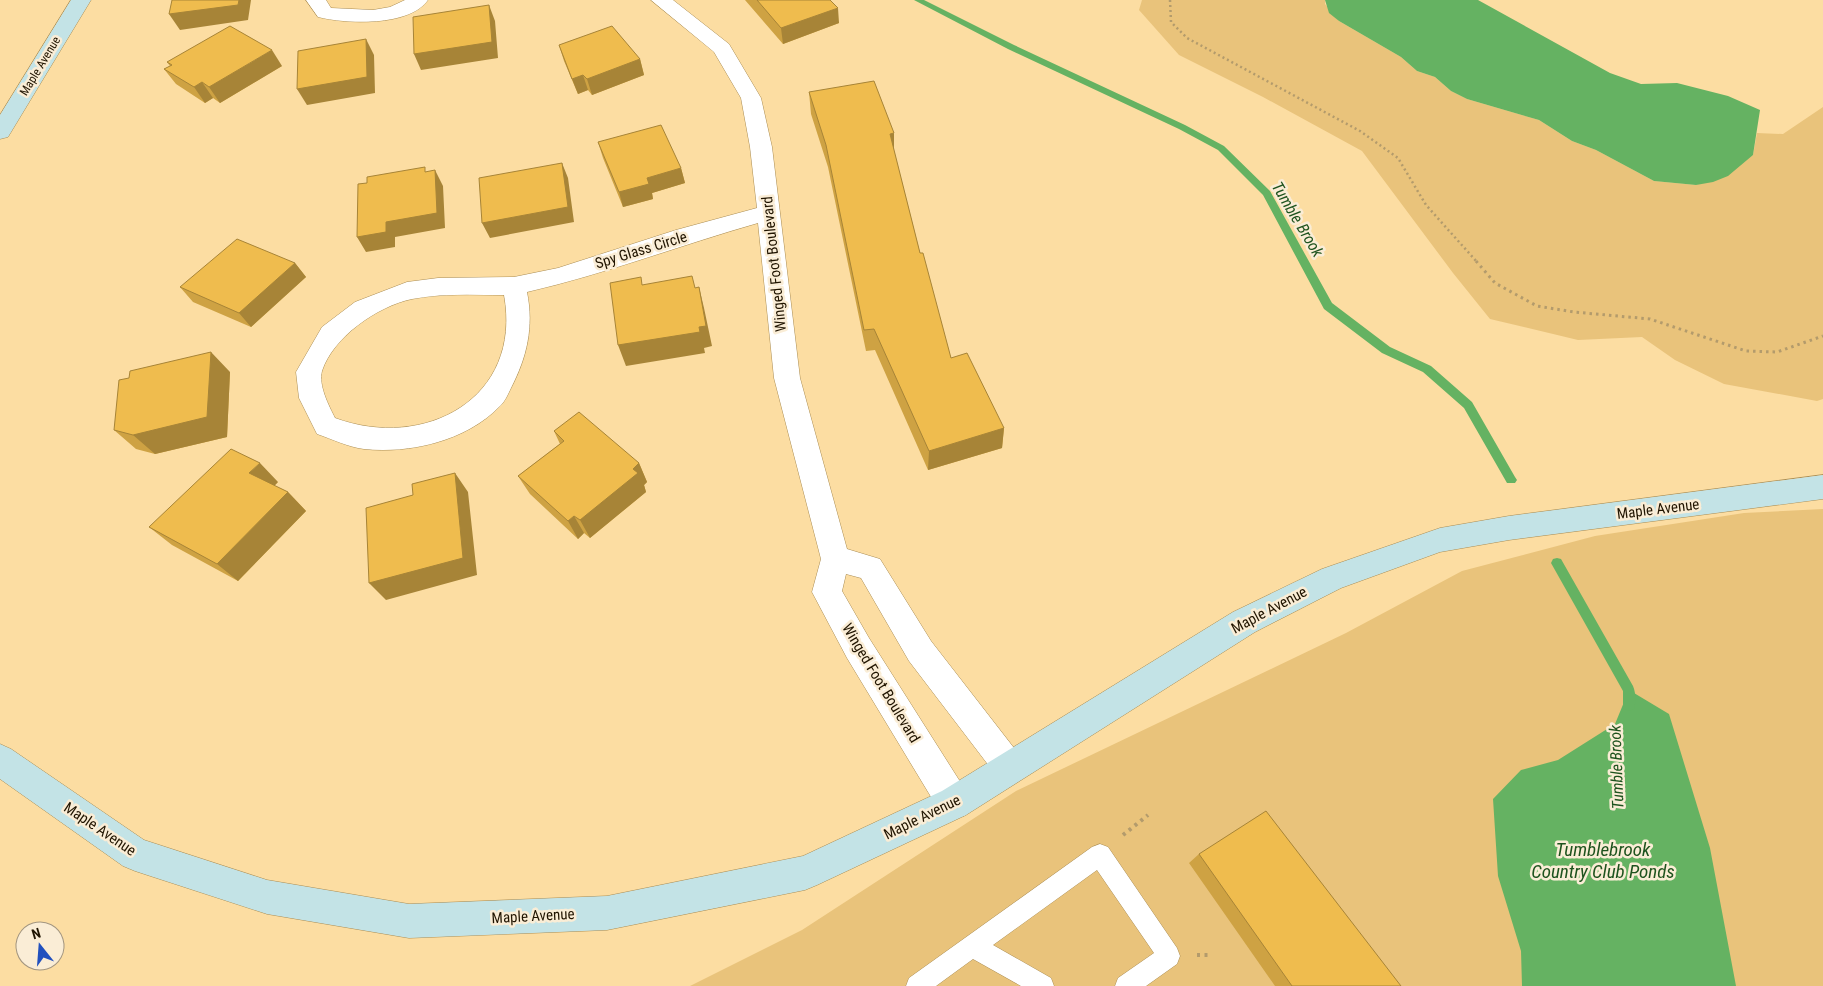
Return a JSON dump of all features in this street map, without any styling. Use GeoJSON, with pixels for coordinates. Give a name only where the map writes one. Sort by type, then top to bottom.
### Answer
{"type":"FeatureCollection","features":[{"type":"Feature","properties":{"kind":"street","name":"Maple Avenue"},"geometry":{"type":"LineString","coordinates":[[0,132],[81,0]]}},
{"type":"Feature","properties":{"kind":"street"},"geometry":{"type":"LineString","coordinates":[[316,0],[325,13],[370,17],[391,14],[418,0]]}},
{"type":"Feature","properties":{"kind":"street","name":"Winged Foot Boulevard"},"geometry":{"type":"LineString","coordinates":[[661,0],[722,48],[751,98],[761,147],[787,378],[835,559],[827,592],[858,648],[954,803]]}},
{"type":"Feature","properties":{"kind":"street","name":"Spy Glass Circle"},"geometry":{"type":"LineString","coordinates":[[514,286],[517,299],[518,332],[511,368],[491,400],[453,426],[406,438],[361,438],[326,426],[312,398],[309,372],[331,334],[364,308],[414,290],[438,287],[514,286],[559,276],[684,236],[769,212]]}},
{"type":"Feature","properties":{"kind":"street","name":"Maple Avenue"},"geometry":{"type":"LineString","coordinates":[[0,760],[135,854],[266,897],[410,921],[607,912],[805,873],[954,803],[1244,622],[1332,578],[1377,562],[1440,540],[1509,528],[1823,487]]}},
{"type":"Feature","properties":{"kind":"street"},"geometry":{"type":"LineString","coordinates":[[835,559],[870,568],[920,650],[1010,768]]}},
{"type":"Feature","properties":{"kind":"lane"},"geometry":{"type":"LineString","coordinates":[[917,986],[1100,855],[1169,956],[1126,986]]}},
{"type":"Feature","properties":{"kind":"lane"},"geometry":{"type":"LineString","coordinates":[[972,946],[1043,986]]}},
{"type":"Feature","properties":{"kind":"path"},"geometry":{"type":"LineString","coordinates":[[1170,0],[1171,22],[1187,38],[1360,131],[1398,158],[1426,206],[1495,283],[1537,306],[1650,319],[1746,351],[1777,352],[1823,336]]}},
{"type":"Feature","properties":{"kind":"shaded area"},"geometry":{"type":"Polygon","coordinates":[[[1142,0],[1325,0],[1325,4],[1339,21],[1401,57],[1417,71],[1435,77],[1451,91],[1467,99],[1539,120],[1572,141],[1596,150],[1654,181],[1696,185],[1753,155],[1757,133],[1783,134],[1823,107],[1823,399],[1817,401],[1724,384],[1675,360],[1642,337],[1578,340],[1490,319],[1453,273],[1362,151],[1263,97],[1179,55],[1139,10],[1142,0]]]}},
{"type":"Feature","properties":{"kind":"shaded area"},"geometry":{"type":"Polygon","coordinates":[[[1823,509],[1823,986],[690,986],[802,930],[1016,791],[1346,633],[1462,571],[1595,536],[1744,513],[1823,509]]]}},
{"type":"Feature","properties":{"kind":"water"},"geometry":{"type":"Polygon","coordinates":[[[1325,0],[1478,0],[1610,73],[1641,84],[1677,83],[1728,96],[1760,110],[1753,155],[1728,176],[1713,182],[1696,185],[1654,181],[1596,150],[1572,141],[1539,120],[1467,99],[1451,91],[1435,77],[1417,71],[1401,57],[1339,21],[1329,13],[1325,0]]]}},
{"type":"Feature","properties":{"kind":"water","name":"Tumblebrook Country Club Ponds"},"geometry":{"type":"Polygon","coordinates":[[[1629,690],[1669,714],[1710,848],[1736,986],[1522,986],[1521,951],[1498,876],[1493,799],[1521,770],[1558,760],[1615,724],[1629,690]]]}},
{"type":"Feature","properties":{"kind":"building"},"geometry":{"type":"Polygon","coordinates":[[[172,0],[239,0],[238,5],[169,14],[172,0]]]}},
{"type":"Feature","properties":{"kind":"building"},"geometry":{"type":"Polygon","coordinates":[[[757,0],[830,0],[838,8],[781,28],[757,0]]]}},
{"type":"Feature","properties":{"kind":"building"},"geometry":{"type":"Polygon","coordinates":[[[489,5],[492,42],[414,54],[413,17],[489,5]]]}},
{"type":"Feature","properties":{"kind":"building"},"geometry":{"type":"Polygon","coordinates":[[[230,26],[272,50],[209,87],[202,82],[194,87],[164,69],[172,65],[167,62],[230,26]]]}},
{"type":"Feature","properties":{"kind":"building"},"geometry":{"type":"Polygon","coordinates":[[[612,26],[640,59],[587,79],[583,75],[572,79],[559,45],[612,26]]]}},
{"type":"Feature","properties":{"kind":"building"},"geometry":{"type":"Polygon","coordinates":[[[366,39],[367,77],[297,89],[298,51],[366,39]]]}},
{"type":"Feature","properties":{"kind":"building"},"geometry":{"type":"Polygon","coordinates":[[[874,81],[894,133],[890,134],[920,253],[923,253],[951,358],[967,353],[1004,428],[929,451],[874,329],[864,330],[826,145],[809,92],[874,81]]]}},
{"type":"Feature","properties":{"kind":"building"},"geometry":{"type":"Polygon","coordinates":[[[661,125],[681,168],[647,178],[649,184],[619,192],[598,142],[661,125]]]}},
{"type":"Feature","properties":{"kind":"building"},"geometry":{"type":"Polygon","coordinates":[[[562,163],[568,207],[482,223],[479,178],[562,163]]]}},
{"type":"Feature","properties":{"kind":"building"},"geometry":{"type":"Polygon","coordinates":[[[425,167],[425,172],[435,170],[437,213],[386,222],[386,232],[357,237],[358,184],[367,183],[367,177],[425,167]]]}},
{"type":"Feature","properties":{"kind":"building"},"geometry":{"type":"Polygon","coordinates":[[[237,239],[295,263],[239,313],[180,287],[237,239]]]}},
{"type":"Feature","properties":{"kind":"building"},"geometry":{"type":"Polygon","coordinates":[[[692,276],[695,288],[699,287],[706,326],[699,327],[700,332],[618,345],[610,283],[641,277],[642,285],[692,276]]]}},
{"type":"Feature","properties":{"kind":"building"},"geometry":{"type":"Polygon","coordinates":[[[211,352],[207,417],[133,435],[114,430],[119,380],[129,378],[130,371],[211,352]]]}},
{"type":"Feature","properties":{"kind":"building"},"geometry":{"type":"Polygon","coordinates":[[[579,412],[639,463],[633,469],[638,473],[580,520],[574,516],[568,521],[518,476],[564,441],[554,431],[579,412]]]}},
{"type":"Feature","properties":{"kind":"building"},"geometry":{"type":"Polygon","coordinates":[[[231,449],[260,463],[249,473],[288,492],[217,564],[149,527],[231,449]]]}},
{"type":"Feature","properties":{"kind":"building"},"geometry":{"type":"Polygon","coordinates":[[[455,473],[463,558],[369,583],[366,508],[413,495],[412,484],[455,473]]]}},
{"type":"Feature","properties":{"kind":"building"},"geometry":{"type":"Polygon","coordinates":[[[1266,811],[1401,986],[1292,986],[1199,854],[1266,811]]]}},
{"type":"Feature","properties":{"kind":"waterway","name":"Tumble Brook"},"geometry":{"type":"LineString","coordinates":[[918,0],[1011,47],[1182,127],[1221,148],[1267,193],[1328,306],[1386,350],[1427,369],[1468,405],[1511,480]]}},
{"type":"Feature","properties":{"kind":"waterway","name":"Tumble Brook"},"geometry":{"type":"LineString","coordinates":[[1557,563],[1629,690],[1629,705]]}}]}
